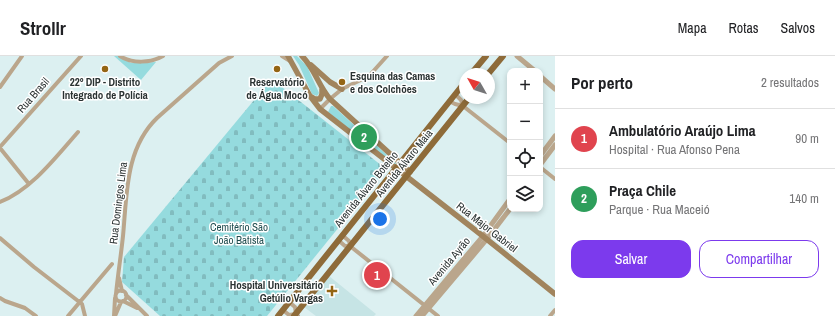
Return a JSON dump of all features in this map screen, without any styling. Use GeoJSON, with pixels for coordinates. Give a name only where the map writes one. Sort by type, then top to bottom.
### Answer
{"type":"FeatureCollection","features":[{"type":"Feature","properties":{"kind":"main road"},"geometry":{"type":"LineString","coordinates":[[288,56],[310,96],[320,109],[397,165]]}},
{"type":"Feature","properties":{"kind":"main road"},"geometry":{"type":"LineString","coordinates":[[302,56],[330,82],[342,89]]}},
{"type":"Feature","properties":{"kind":"main road"},"geometry":{"type":"LineString","coordinates":[[476,68],[486,56]]}},
{"type":"Feature","properties":{"kind":"main road"},"geometry":{"type":"LineString","coordinates":[[493,68],[503,56]]}},
{"type":"Feature","properties":{"kind":"main road"},"geometry":{"type":"LineString","coordinates":[[310,64],[322,88],[330,99],[397,165]]}},
{"type":"Feature","properties":{"kind":"main road"},"geometry":{"type":"LineString","coordinates":[[310,96],[315,99],[320,99],[322,88]]}},
{"type":"Feature","properties":{"kind":"main road","name":"Avenida Álvaro Botelho"},"geometry":{"type":"LineString","coordinates":[[283,310],[397,165],[459,89]]}},
{"type":"Feature","properties":{"kind":"main road","name":"Avenida Álvaro Maia"},"geometry":{"type":"LineString","coordinates":[[296,315],[463,106]]}},
{"type":"Feature","properties":{"kind":"main road","name":"Rua Major Gabriel"},"geometry":{"type":"LineString","coordinates":[[397,165],[555,294]]}},
{"type":"Feature","properties":{"kind":"main road"},"geometry":{"type":"LineString","coordinates":[[278,316],[283,310]]}},
{"type":"Feature","properties":{"kind":"street"},"geometry":{"type":"LineString","coordinates":[[0,87],[22,56]]}},
{"type":"Feature","properties":{"kind":"street","name":"Rua Brasil"},"geometry":{"type":"LineString","coordinates":[[0,147],[81,56]]}},
{"type":"Feature","properties":{"kind":"street"},"geometry":{"type":"LineString","coordinates":[[120,56],[136,62],[155,60],[163,56]]}},
{"type":"Feature","properties":{"kind":"street","name":"Rua Domingos Lima"},"geometry":{"type":"LineString","coordinates":[[115,316],[130,168],[139,141],[156,118],[215,67],[232,56]]}},
{"type":"Feature","properties":{"kind":"street"},"geometry":{"type":"LineString","coordinates":[[282,56],[292,62]]}},
{"type":"Feature","properties":{"kind":"street"},"geometry":{"type":"LineString","coordinates":[[320,109],[342,89],[369,76],[387,56]]}},
{"type":"Feature","properties":{"kind":"street"},"geometry":{"type":"LineString","coordinates":[[517,56],[531,68]]}},
{"type":"Feature","properties":{"kind":"street"},"geometry":{"type":"LineString","coordinates":[[543,79],[555,89]]}},
{"type":"Feature","properties":{"kind":"street"},"geometry":{"type":"LineString","coordinates":[[455,94],[461,100],[463,106]]}},
{"type":"Feature","properties":{"kind":"street"},"geometry":{"type":"LineString","coordinates":[[449,101],[463,106],[507,141]]}},
{"type":"Feature","properties":{"kind":"street"},"geometry":{"type":"LineString","coordinates":[[0,202],[13,196],[29,184],[78,132]]}},
{"type":"Feature","properties":{"kind":"street"},"geometry":{"type":"LineString","coordinates":[[543,152],[555,136]]}},
{"type":"Feature","properties":{"kind":"street"},"geometry":{"type":"LineString","coordinates":[[543,162],[555,145]]}},
{"type":"Feature","properties":{"kind":"street"},"geometry":{"type":"LineString","coordinates":[[0,147],[29,184]]}},
{"type":"Feature","properties":{"kind":"street"},"geometry":{"type":"LineString","coordinates":[[543,169],[555,179]]}},
{"type":"Feature","properties":{"kind":"street","name":"Avenida Ayrão"},"geometry":{"type":"LineString","coordinates":[[416,316],[426,307],[507,210]]}},
{"type":"Feature","properties":{"kind":"street"},"geometry":{"type":"LineString","coordinates":[[340,237],[349,241],[350,246],[438,316]]}},
{"type":"Feature","properties":{"kind":"street"},"geometry":{"type":"LineString","coordinates":[[0,238],[79,302],[84,307],[85,316]]}},
{"type":"Feature","properties":{"kind":"street"},"geometry":{"type":"LineString","coordinates":[[68,316],[112,264]]}},
{"type":"Feature","properties":{"kind":"street","name":"Rua Domingos Lima"},"geometry":{"type":"LineString","coordinates":[[118,275],[122,291]]}},
{"type":"Feature","properties":{"kind":"street"},"geometry":{"type":"LineString","coordinates":[[139,310],[122,291],[119,291],[116,295],[117,300],[139,310],[147,316]]}},
{"type":"Feature","properties":{"kind":"street"},"geometry":{"type":"LineString","coordinates":[[122,301],[126,299],[126,295]]}},
{"type":"Feature","properties":{"kind":"street"},"geometry":{"type":"LineString","coordinates":[[0,298],[25,308],[36,316]]}},
{"type":"Feature","properties":{"kind":"street","name":"Rua Domingos Lima"},"geometry":{"type":"LineString","coordinates":[[115,316],[122,301]]}},
{"type":"Feature","properties":{"kind":"street"},"geometry":{"type":"LineString","coordinates":[[283,310],[289,315],[296,315],[295,307],[289,302]]}},
{"type":"Feature","properties":{"kind":"street","name":"Avenida Ayrão"},"geometry":{"type":"LineString","coordinates":[[422,316],[426,307]]}},
{"type":"Feature","properties":{"kind":"street"},"geometry":{"type":"LineString","coordinates":[[550,316],[555,310]]}},
{"type":"Feature","properties":{"kind":"shaded area","name":"Hospital Universitário Getúlio Vargas"},"geometry":{"type":"Polygon","coordinates":[[[329,276],[376,314],[374,316],[316,316],[304,307],[329,276]]]}},
{"type":"Feature","properties":{"kind":"green space"},"geometry":{"type":"Polygon","coordinates":[[[114,56],[118,56],[131,63],[156,62],[141,80],[114,56]]]}},
{"type":"Feature","properties":{"kind":"green space"},"geometry":{"type":"Polygon","coordinates":[[[293,56],[297,56],[307,66],[319,93],[317,96],[312,94],[299,65],[293,56]]]}},
{"type":"Feature","properties":{"kind":"green space","name":"Cemitério São João Batista"},"geometry":{"type":"Polygon","coordinates":[[[278,84],[386,169],[267,316],[160,316],[122,282],[124,257],[265,87],[278,84]]]}},
{"type":"Feature","properties":{"kind":"green space"},"geometry":{"type":"Polygon","coordinates":[[[331,106],[333,106],[396,163],[395,165],[328,112],[331,106]]]}},
{"type":"Feature","properties":{"kind":"place","name":"22º DIP - Distrito Integrado de Polícia"},"geometry":{"type":"Point","coordinates":[105,69]}},
{"type":"Feature","properties":{"kind":"place","name":"Reservatório de Água Mocó"},"geometry":{"type":"Point","coordinates":[277,69]}},
{"type":"Feature","properties":{"kind":"place","name":"Esquina das Camas e dos Colchões"},"geometry":{"type":"Point","coordinates":[342,82]}},
{"type":"Feature","properties":{"kind":"place","name":"Praça Chile"},"geometry":{"type":"Point","coordinates":[364,137]}},
{"type":"Feature","properties":{"kind":"place","name":"Ambulatório Araújo Lima"},"geometry":{"type":"Point","coordinates":[377,275]}},
{"type":"Feature","properties":{"kind":"place","name":"Hospital Universitário Getúlio Vargas"},"geometry":{"type":"Point","coordinates":[332,291]}}]}
